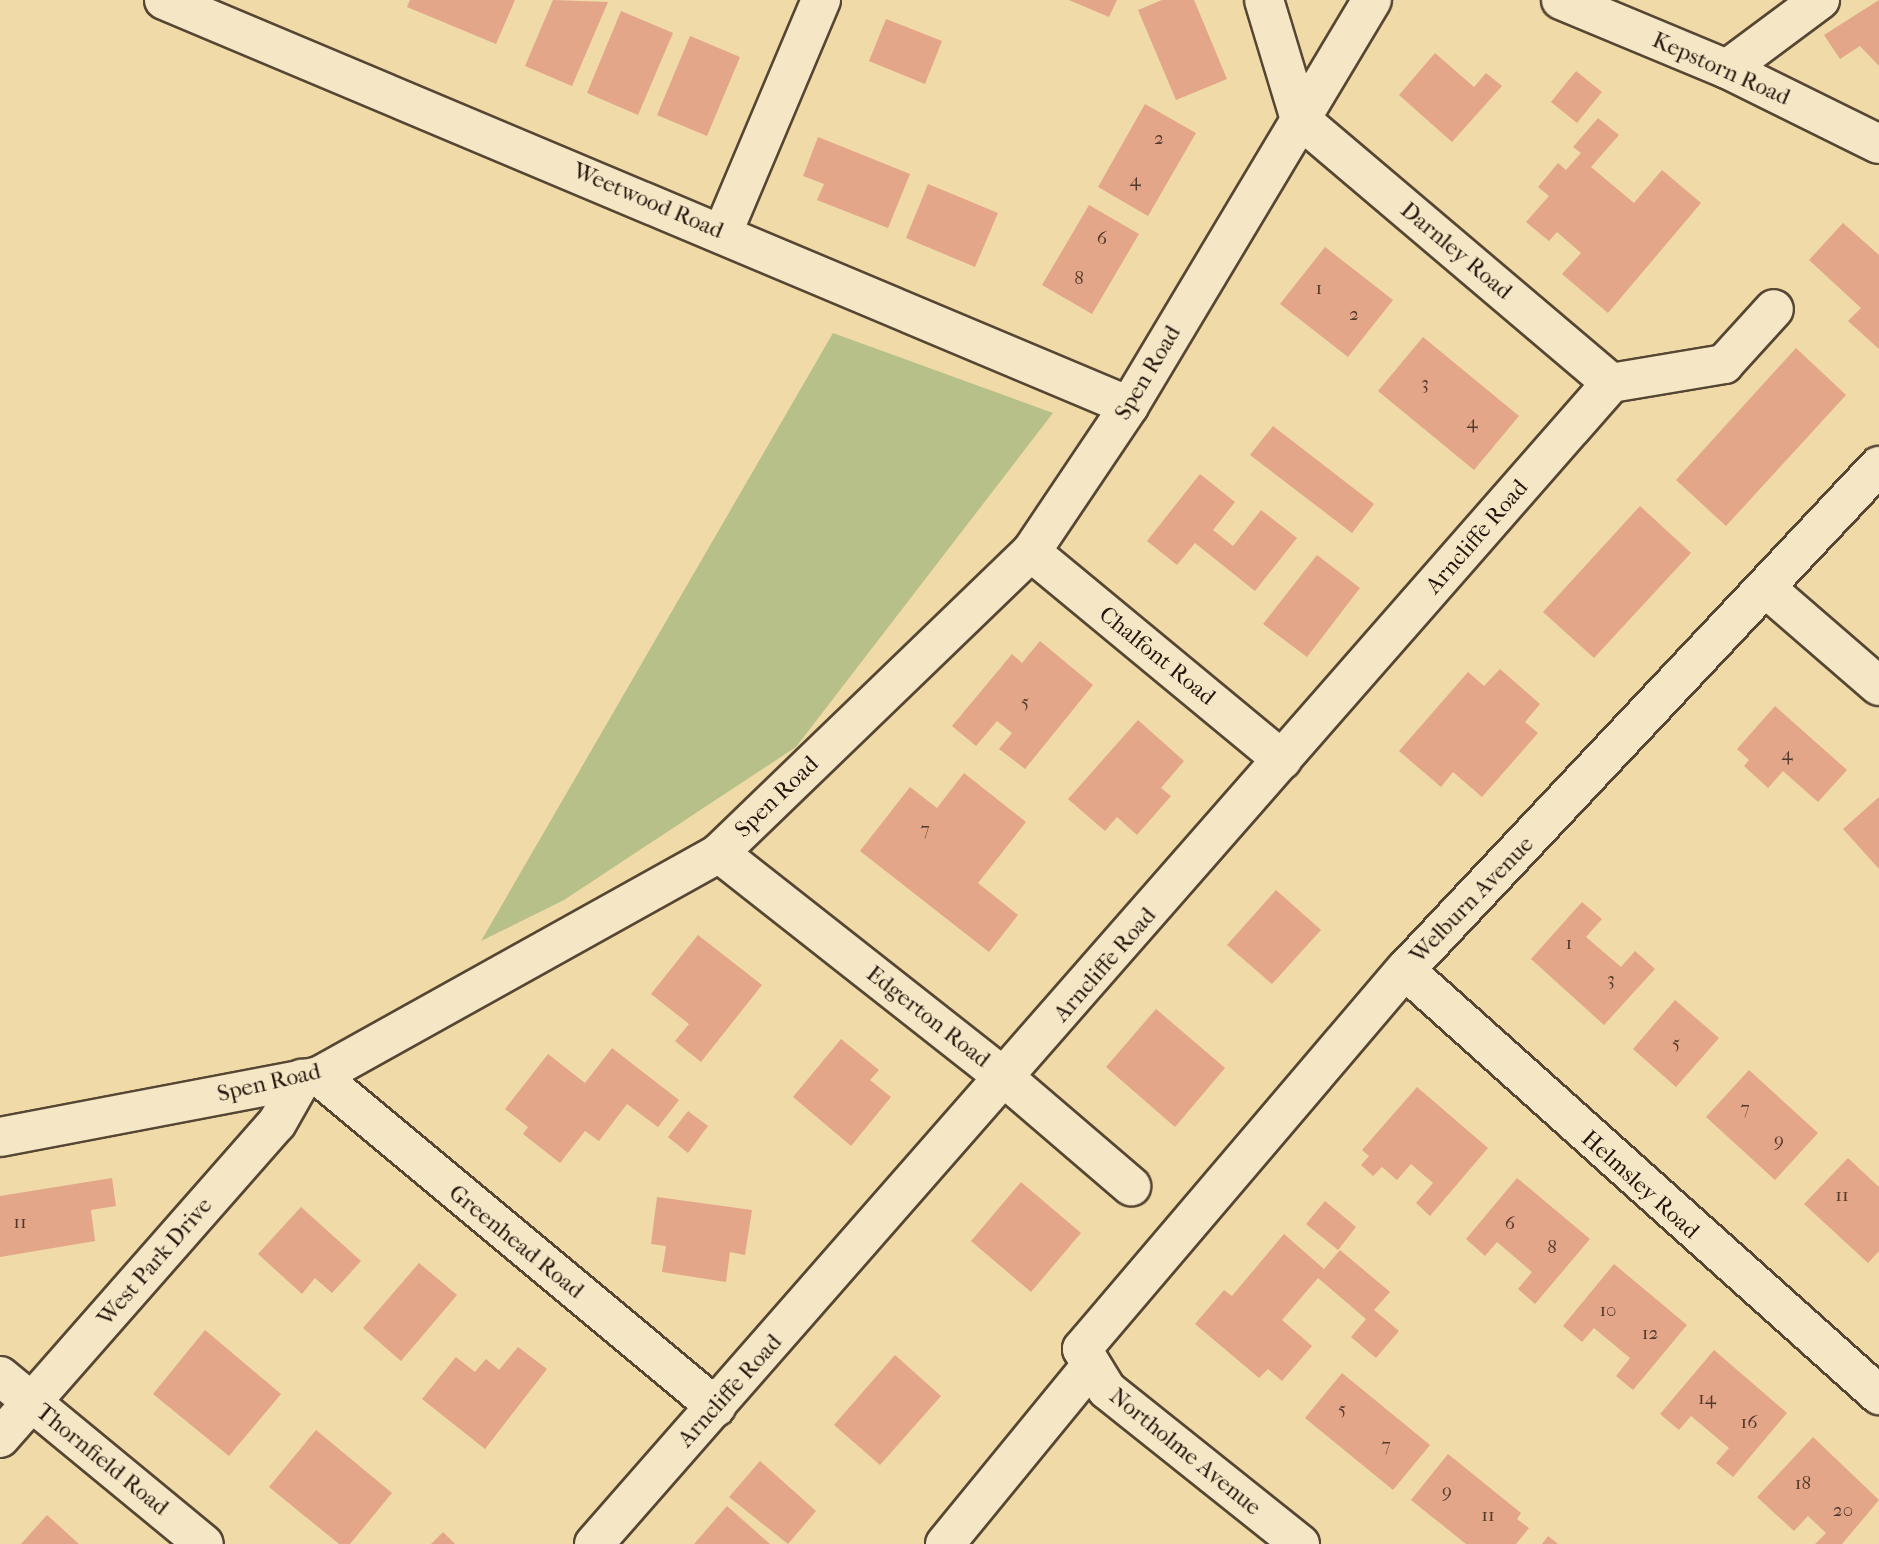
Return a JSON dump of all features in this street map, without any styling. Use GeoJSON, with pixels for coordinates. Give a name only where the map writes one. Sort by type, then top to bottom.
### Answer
{"type":"FeatureCollection","features":[{"type":"Feature","properties":{"kind":"street","name":"Weetwood Road"},"geometry":{"type":"LineString","coordinates":[[164,0],[723,232],[1129,406]]}},
{"type":"Feature","properties":{"kind":"street"},"geometry":{"type":"LineString","coordinates":[[723,232],[821,0]]}},
{"type":"Feature","properties":{"kind":"street"},"geometry":{"type":"LineString","coordinates":[[1264,0],[1300,120]]}},
{"type":"Feature","properties":{"kind":"street","name":"Spen Road"},"geometry":{"type":"LineString","coordinates":[[0,1137],[310,1078],[719,852],[1031,552],[1129,406],[1372,0]]}},
{"type":"Feature","properties":{"kind":"street","name":"Kepstorn Road"},"geometry":{"type":"LineString","coordinates":[[1561,0],[1727,69],[1879,144]]}},
{"type":"Feature","properties":{"kind":"street"},"geometry":{"type":"LineString","coordinates":[[1727,69],[1820,0]]}},
{"type":"Feature","properties":{"kind":"street","name":"Darnley Road"},"geometry":{"type":"LineString","coordinates":[[1300,120],[1611,383]]}},
{"type":"Feature","properties":{"kind":"street"},"geometry":{"type":"LineString","coordinates":[[1611,383],[1724,364],[1774,309]]}},
{"type":"Feature","properties":{"kind":"street","name":"Arncliffe Road"},"geometry":{"type":"LineString","coordinates":[[594,1544],[1006,1079],[1611,383]]}},
{"type":"Feature","properties":{"kind":"street","name":"Welburn Avenue"},"geometry":{"type":"LineString","coordinates":[[945,1544],[1086,1358],[1405,970],[1767,589],[1879,466]]}},
{"type":"Feature","properties":{"kind":"street","name":"Chalfont Road"},"geometry":{"type":"LineString","coordinates":[[1031,552],[1282,760]]}},
{"type":"Feature","properties":{"kind":"street"},"geometry":{"type":"LineString","coordinates":[[1767,589],[1879,686]]}},
{"type":"Feature","properties":{"kind":"street","name":"Edgerton Road"},"geometry":{"type":"LineString","coordinates":[[719,852],[1006,1079],[1131,1186]]}},
{"type":"Feature","properties":{"kind":"street","name":"Helmsley Road"},"geometry":{"type":"LineString","coordinates":[[1405,970],[1879,1395]]}},
{"type":"Feature","properties":{"kind":"street","name":"Greenhead Road"},"geometry":{"type":"LineString","coordinates":[[310,1078],[356,1111],[716,1407]]}},
{"type":"Feature","properties":{"kind":"street","name":"West Park Drive"},"geometry":{"type":"LineString","coordinates":[[0,1438],[278,1123],[310,1078]]}},
{"type":"Feature","properties":{"kind":"street","name":"Northolme Avenue"},"geometry":{"type":"LineString","coordinates":[[1086,1358],[1107,1390],[1300,1544]]}},
{"type":"Feature","properties":{"kind":"street","name":"Thornfield Road"},"geometry":{"type":"LineString","coordinates":[[0,1376],[204,1544]]}},
{"type":"Feature","properties":{"kind":"green space"},"geometry":{"type":"Polygon","coordinates":[[[833,333],[1053,413],[796,747],[564,900],[481,941],[833,333]]]}},
{"type":"Feature","properties":{"kind":"building"},"geometry":{"type":"Polygon","coordinates":[[[410,0],[515,0],[496,44],[407,7],[410,0]]]}},
{"type":"Feature","properties":{"kind":"building"},"geometry":{"type":"Polygon","coordinates":[[[553,0],[608,2],[572,86],[525,66],[553,0]]]}},
{"type":"Feature","properties":{"kind":"building"},"geometry":{"type":"Polygon","coordinates":[[[1069,0],[1117,0],[1109,17],[1069,0]]]}},
{"type":"Feature","properties":{"kind":"building"},"geometry":{"type":"Polygon","coordinates":[[[1162,0],[1194,0],[1227,79],[1176,100],[1138,10],[1162,0]]]}},
{"type":"Feature","properties":{"kind":"building"},"geometry":{"type":"Polygon","coordinates":[[[1879,0],[1879,66],[1860,46],[1840,59],[1824,35],[1879,0]]]}},
{"type":"Feature","properties":{"kind":"building"},"geometry":{"type":"Polygon","coordinates":[[[621,11],[673,33],[638,115],[587,93],[621,11]]]}},
{"type":"Feature","properties":{"kind":"building"},"geometry":{"type":"Polygon","coordinates":[[[886,19],[942,41],[925,84],[869,61],[886,19]]]}},
{"type":"Feature","properties":{"kind":"building"},"geometry":{"type":"Polygon","coordinates":[[[690,36],[740,57],[707,136],[657,115],[690,36]]]}},
{"type":"Feature","properties":{"kind":"building"},"geometry":{"type":"Polygon","coordinates":[[[1435,53],[1474,87],[1486,73],[1502,86],[1452,142],[1399,95],[1435,53]]]}},
{"type":"Feature","properties":{"kind":"building"},"geometry":{"type":"Polygon","coordinates":[[[1576,71],[1602,92],[1577,123],[1551,102],[1576,71]]]}},
{"type":"Feature","properties":{"kind":"building"},"geometry":{"type":"Polygon","coordinates":[[[1145,104],[1196,133],[1148,216],[1098,187],[1145,104]]]}},
{"type":"Feature","properties":{"kind":"building"},"geometry":{"type":"Polygon","coordinates":[[[1598,118],[1619,135],[1591,167],[1634,203],[1662,170],[1701,203],[1608,313],[1562,274],[1581,253],[1557,232],[1549,241],[1526,222],[1549,196],[1538,187],[1558,163],[1566,170],[1581,153],[1573,147],[1598,118]]]}},
{"type":"Feature","properties":{"kind":"building"},"geometry":{"type":"Polygon","coordinates":[[[818,137],[910,174],[888,228],[817,200],[824,184],[803,176],[818,137]]]}},
{"type":"Feature","properties":{"kind":"building"},"geometry":{"type":"Polygon","coordinates":[[[928,184],[998,213],[975,267],[906,238],[928,184]]]}},
{"type":"Feature","properties":{"kind":"building"},"geometry":{"type":"Polygon","coordinates":[[[1089,205],[1139,234],[1092,314],[1042,285],[1089,205]]]}},
{"type":"Feature","properties":{"kind":"building"},"geometry":{"type":"Polygon","coordinates":[[[1843,223],[1879,255],[1879,349],[1848,321],[1861,308],[1809,260],[1843,223]]]}},
{"type":"Feature","properties":{"kind":"building"},"geometry":{"type":"Polygon","coordinates":[[[1325,247],[1393,300],[1348,357],[1280,304],[1325,247]]]}},
{"type":"Feature","properties":{"kind":"building"},"geometry":{"type":"Polygon","coordinates":[[[1423,337],[1519,416],[1474,470],[1378,391],[1423,337]]]}},
{"type":"Feature","properties":{"kind":"building"},"geometry":{"type":"Polygon","coordinates":[[[1796,348],[1846,395],[1726,526],[1676,480],[1796,348]]]}},
{"type":"Feature","properties":{"kind":"building"},"geometry":{"type":"Polygon","coordinates":[[[1273,426],[1374,504],[1352,533],[1250,455],[1273,426]]]}},
{"type":"Feature","properties":{"kind":"building"},"geometry":{"type":"Polygon","coordinates":[[[1200,474],[1235,502],[1213,530],[1233,546],[1261,510],[1297,538],[1255,591],[1195,543],[1177,565],[1147,541],[1200,474]]]}},
{"type":"Feature","properties":{"kind":"building"},"geometry":{"type":"Polygon","coordinates":[[[1640,506],[1691,553],[1594,658],[1543,612],[1640,506]]]}},
{"type":"Feature","properties":{"kind":"building"},"geometry":{"type":"Polygon","coordinates":[[[1317,555],[1360,588],[1307,657],[1263,624],[1317,555]]]}},
{"type":"Feature","properties":{"kind":"building"},"geometry":{"type":"Polygon","coordinates":[[[1040,641],[1093,685],[1025,769],[999,749],[1012,733],[997,721],[976,746],[952,726],[1012,654],[1022,663],[1040,641]]]}},
{"type":"Feature","properties":{"kind":"building"},"geometry":{"type":"Polygon","coordinates":[[[1500,669],[1540,704],[1525,722],[1538,733],[1482,797],[1453,772],[1441,787],[1399,751],[1468,672],[1484,686],[1500,669]]]}},
{"type":"Feature","properties":{"kind":"building"},"geometry":{"type":"Polygon","coordinates":[[[1775,706],[1847,770],[1818,802],[1783,771],[1768,788],[1744,766],[1749,760],[1737,749],[1775,706]]]}},
{"type":"Feature","properties":{"kind":"building"},"geometry":{"type":"Polygon","coordinates":[[[1138,720],[1184,761],[1161,788],[1171,796],[1137,835],[1117,817],[1105,831],[1068,799],[1138,720]]]}},
{"type":"Feature","properties":{"kind":"building"},"geometry":{"type":"Polygon","coordinates":[[[964,773],[1026,822],[978,883],[1018,915],[989,952],[860,851],[910,787],[937,808],[964,773]]]}},
{"type":"Feature","properties":{"kind":"building"},"geometry":{"type":"Polygon","coordinates":[[[1879,797],[1879,869],[1843,829],[1879,797]]]}},
{"type":"Feature","properties":{"kind":"building"},"geometry":{"type":"Polygon","coordinates":[[[1276,890],[1321,930],[1272,984],[1227,945],[1276,890]]]}},
{"type":"Feature","properties":{"kind":"building"},"geometry":{"type":"Polygon","coordinates":[[[1582,902],[1602,919],[1586,937],[1621,967],[1635,951],[1655,969],[1604,1025],[1531,959],[1582,902]]]}},
{"type":"Feature","properties":{"kind":"building"},"geometry":{"type":"Polygon","coordinates":[[[698,935],[762,985],[701,1062],[675,1041],[689,1024],[651,994],[698,935]]]}},
{"type":"Feature","properties":{"kind":"building"},"geometry":{"type":"Polygon","coordinates":[[[1675,1000],[1719,1038],[1676,1087],[1633,1049],[1675,1000]]]}},
{"type":"Feature","properties":{"kind":"building"},"geometry":{"type":"Polygon","coordinates":[[[1156,1009],[1225,1068],[1175,1127],[1106,1067],[1156,1009]]]}},
{"type":"Feature","properties":{"kind":"building"},"geometry":{"type":"Polygon","coordinates":[[[841,1039],[879,1070],[870,1080],[891,1097],[851,1146],[793,1097],[841,1039]]]}},
{"type":"Feature","properties":{"kind":"building"},"geometry":{"type":"Polygon","coordinates":[[[612,1048],[679,1100],[658,1127],[627,1104],[599,1141],[585,1131],[560,1163],[523,1134],[528,1127],[505,1109],[548,1054],[585,1083],[612,1048]]]}},
{"type":"Feature","properties":{"kind":"building"},"geometry":{"type":"Polygon","coordinates":[[[1749,1070],[1818,1133],[1775,1180],[1706,1117],[1749,1070]]]}},
{"type":"Feature","properties":{"kind":"building"},"geometry":{"type":"Polygon","coordinates":[[[1417,1087],[1488,1148],[1430,1216],[1416,1203],[1433,1183],[1411,1164],[1397,1180],[1382,1167],[1373,1176],[1361,1165],[1369,1156],[1362,1150],[1417,1087]]]}},
{"type":"Feature","properties":{"kind":"building"},"geometry":{"type":"Polygon","coordinates":[[[688,1111],[708,1126],[688,1153],[668,1137],[688,1111]]]}},
{"type":"Feature","properties":{"kind":"building"},"geometry":{"type":"Polygon","coordinates":[[[1848,1158],[1879,1187],[1879,1251],[1868,1263],[1804,1204],[1848,1158]]]}},
{"type":"Feature","properties":{"kind":"building"},"geometry":{"type":"Polygon","coordinates":[[[112,1178],[116,1206],[91,1210],[95,1241],[0,1257],[0,1196],[112,1178]]]}},
{"type":"Feature","properties":{"kind":"building"},"geometry":{"type":"Polygon","coordinates":[[[1517,1178],[1590,1239],[1535,1304],[1518,1289],[1532,1272],[1497,1242],[1485,1256],[1466,1239],[1517,1178]]]}},
{"type":"Feature","properties":{"kind":"building"},"geometry":{"type":"Polygon","coordinates":[[[1021,1182],[1081,1233],[1031,1292],[971,1241],[1021,1182]]]}},
{"type":"Feature","properties":{"kind":"building"},"geometry":{"type":"Polygon","coordinates":[[[657,1197],[752,1210],[745,1255],[730,1252],[726,1282],[662,1272],[666,1246],[651,1244],[657,1197]]]}},
{"type":"Feature","properties":{"kind":"building"},"geometry":{"type":"Polygon","coordinates":[[[1325,1201],[1356,1227],[1338,1250],[1306,1224],[1325,1201]]]}},
{"type":"Feature","properties":{"kind":"building"},"geometry":{"type":"Polygon","coordinates":[[[301,1207],[361,1261],[332,1293],[315,1278],[302,1294],[258,1254],[301,1207]]]}},
{"type":"Feature","properties":{"kind":"building"},"geometry":{"type":"Polygon","coordinates":[[[1284,1234],[1324,1269],[1340,1250],[1390,1292],[1374,1310],[1399,1331],[1376,1358],[1351,1337],[1366,1319],[1318,1278],[1282,1320],[1312,1346],[1282,1381],[1268,1369],[1259,1378],[1195,1324],[1224,1290],[1232,1296],[1284,1234]]]}},
{"type":"Feature","properties":{"kind":"building"},"geometry":{"type":"Polygon","coordinates":[[[419,1263],[457,1295],[401,1361],[363,1328],[419,1263]]]}},
{"type":"Feature","properties":{"kind":"building"},"geometry":{"type":"Polygon","coordinates":[[[1614,1264],[1687,1325],[1633,1390],[1616,1376],[1630,1358],[1594,1328],[1582,1342],[1563,1326],[1614,1264]]]}},
{"type":"Feature","properties":{"kind":"building"},"geometry":{"type":"Polygon","coordinates":[[[205,1330],[281,1394],[229,1456],[153,1394],[205,1330]]]}},
{"type":"Feature","properties":{"kind":"building"},"geometry":{"type":"Polygon","coordinates":[[[518,1347],[547,1369],[485,1449],[422,1399],[456,1357],[475,1372],[486,1359],[499,1370],[518,1347]]]}},
{"type":"Feature","properties":{"kind":"building"},"geometry":{"type":"Polygon","coordinates":[[[1714,1350],[1787,1413],[1733,1477],[1716,1463],[1729,1448],[1691,1416],[1679,1430],[1660,1414],[1714,1350]]]}},
{"type":"Feature","properties":{"kind":"building"},"geometry":{"type":"Polygon","coordinates":[[[895,1355],[941,1396],[880,1465],[834,1425],[895,1355]]]}},
{"type":"Feature","properties":{"kind":"building"},"geometry":{"type":"Polygon","coordinates":[[[1342,1373],[1430,1445],[1393,1490],[1305,1418],[1342,1373]]]}},
{"type":"Feature","properties":{"kind":"building"},"geometry":{"type":"Polygon","coordinates":[[[316,1430],[392,1493],[350,1544],[339,1544],[269,1487],[316,1430]]]}},
{"type":"Feature","properties":{"kind":"building"},"geometry":{"type":"Polygon","coordinates":[[[1813,1437],[1879,1500],[1842,1544],[1815,1544],[1826,1533],[1808,1516],[1794,1531],[1757,1497],[1813,1437]]]}},
{"type":"Feature","properties":{"kind":"building"},"geometry":{"type":"Polygon","coordinates":[[[1448,1454],[1521,1513],[1517,1519],[1529,1528],[1516,1544],[1466,1544],[1411,1500],[1448,1454]]]}},
{"type":"Feature","properties":{"kind":"building"},"geometry":{"type":"Polygon","coordinates":[[[760,1461],[816,1511],[788,1544],[729,1497],[760,1461]]]}},
{"type":"Feature","properties":{"kind":"building"},"geometry":{"type":"Polygon","coordinates":[[[727,1506],[770,1544],[694,1544],[727,1506]]]}},
{"type":"Feature","properties":{"kind":"building"},"geometry":{"type":"Polygon","coordinates":[[[47,1515],[79,1544],[21,1544],[47,1515]]]}},
{"type":"Feature","properties":{"kind":"building"},"geometry":{"type":"Polygon","coordinates":[[[443,1532],[455,1544],[431,1544],[443,1532]]]}},
{"type":"Feature","properties":{"kind":"building"},"geometry":{"type":"Polygon","coordinates":[[[1548,1536],[1558,1544],[1542,1544],[1548,1536]]]}}]}
